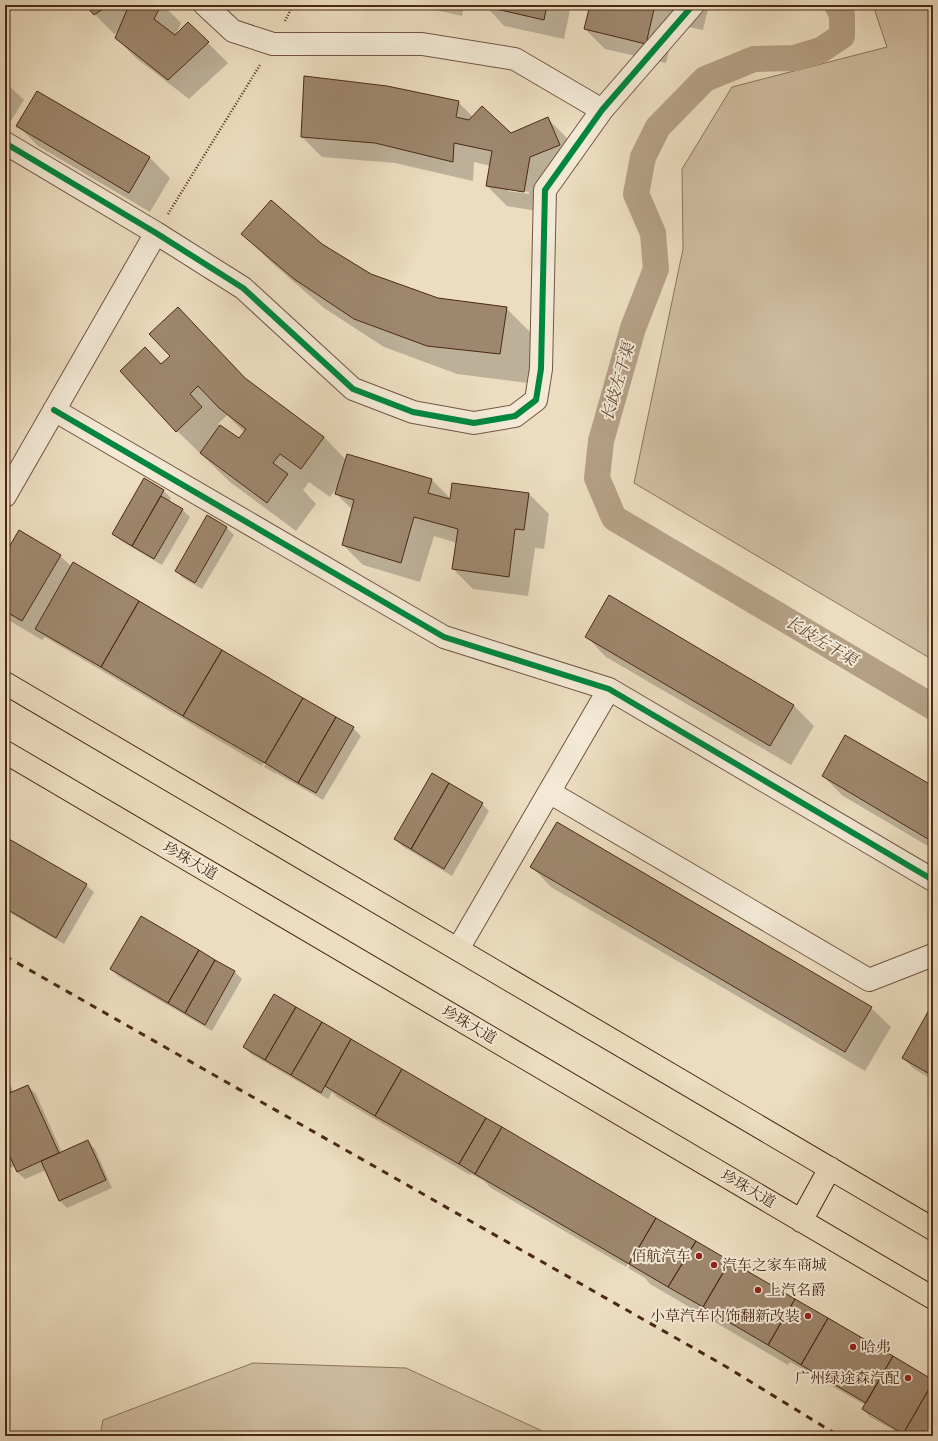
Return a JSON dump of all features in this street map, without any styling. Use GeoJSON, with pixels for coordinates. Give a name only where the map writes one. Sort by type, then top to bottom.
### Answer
{"type":"FeatureCollection","features":[{"type":"Feature","properties":{"kind":"main road"},"geometry":{"type":"LineString","coordinates":[[5,683],[933,1229]]}},
{"type":"Feature","properties":{"kind":"main road","name":"珍珠大道"},"geometry":{"type":"LineString","coordinates":[[5,752],[933,1298]]}},
{"type":"Feature","properties":{"kind":"main road"},"geometry":{"type":"LineString","coordinates":[[801,1220],[830,1168]]}},
{"type":"Feature","properties":{"kind":"street"},"geometry":{"type":"LineString","coordinates":[[205,5],[233,31],[273,44],[422,44],[515,59],[602,110]]}},
{"type":"Feature","properties":{"kind":"street"},"geometry":{"type":"LineString","coordinates":[[5,143],[156,233],[243,288],[353,389],[413,412],[474,423],[515,416],[536,400],[541,369],[545,190],[602,110],[693,5]]}},
{"type":"Feature","properties":{"kind":"street"},"geometry":{"type":"LineString","coordinates":[[5,496],[156,233]]}},
{"type":"Feature","properties":{"kind":"street"},"geometry":{"type":"LineString","coordinates":[[54,410],[444,637],[609,689],[933,880]]}},
{"type":"Feature","properties":{"kind":"street"},"geometry":{"type":"LineString","coordinates":[[458,949],[609,689]]}},
{"type":"Feature","properties":{"kind":"street"},"geometry":{"type":"LineString","coordinates":[[549,792],[869,980],[933,955]]}},
{"type":"Feature","properties":{"kind":"path"},"geometry":{"type":"LineString","coordinates":[[156,233],[273,44],[293,5]]}},
{"type":"Feature","properties":{"kind":"shaded area"},"geometry":{"type":"Polygon","coordinates":[[[873,5],[933,5],[933,660],[634,483],[683,249],[682,169],[732,87],[887,47],[873,5]]]}},
{"type":"Feature","properties":{"kind":"shaded area"},"geometry":{"type":"Polygon","coordinates":[[[253,1363],[406,1368],[553,1436],[100,1436],[103,1420],[253,1363]]]}},
{"type":"Feature","properties":{"kind":"building"},"geometry":{"type":"Polygon","coordinates":[[[85,5],[109,5],[94,15],[85,5]]]}},
{"type":"Feature","properties":{"kind":"building"},"geometry":{"type":"Polygon","coordinates":[[[129,5],[161,5],[154,19],[175,35],[188,22],[209,42],[168,80],[115,38],[129,5]]]}},
{"type":"Feature","properties":{"kind":"building"},"geometry":{"type":"Polygon","coordinates":[[[547,5],[544,20],[483,6],[547,5]]]}},
{"type":"Feature","properties":{"kind":"building"},"geometry":{"type":"Polygon","coordinates":[[[590,5],[655,5],[646,44],[584,29],[590,5]]]}},
{"type":"Feature","properties":{"kind":"building"},"geometry":{"type":"Polygon","coordinates":[[[658,5],[685,5],[683,11],[658,5]]]}},
{"type":"Feature","properties":{"kind":"building"},"geometry":{"type":"Polygon","coordinates":[[[304,76],[387,86],[459,101],[456,117],[469,120],[482,106],[511,133],[548,117],[560,145],[530,157],[524,192],[486,186],[492,151],[454,143],[453,162],[375,143],[301,137],[304,76]]]}},
{"type":"Feature","properties":{"kind":"building"},"geometry":{"type":"Polygon","coordinates":[[[37,91],[150,157],[129,193],[16,126],[37,91]]]}},
{"type":"Feature","properties":{"kind":"building"},"geometry":{"type":"Polygon","coordinates":[[[271,200],[322,244],[371,274],[438,298],[507,307],[500,354],[427,346],[354,319],[294,279],[241,234],[271,200]]]}},
{"type":"Feature","properties":{"kind":"building"},"geometry":{"type":"Polygon","coordinates":[[[178,307],[245,378],[324,437],[301,469],[280,454],[273,463],[288,474],[267,503],[200,453],[220,425],[239,438],[246,429],[219,408],[198,386],[190,394],[202,407],[176,432],[120,371],[145,347],[161,364],[170,356],[149,334],[178,307]]]}},
{"type":"Feature","properties":{"kind":"building"},"geometry":{"type":"Polygon","coordinates":[[[347,454],[432,479],[428,493],[450,499],[452,483],[529,493],[524,530],[515,529],[509,577],[452,569],[458,529],[414,517],[401,563],[342,545],[354,500],[335,494],[347,454]]]}},
{"type":"Feature","properties":{"kind":"building"},"geometry":{"type":"Polygon","coordinates":[[[144,478],[164,490],[132,546],[112,534],[144,478]]]}},
{"type":"Feature","properties":{"kind":"building"},"geometry":{"type":"Polygon","coordinates":[[[161,496],[183,509],[154,559],[132,546],[161,496]]]}},
{"type":"Feature","properties":{"kind":"building"},"geometry":{"type":"Polygon","coordinates":[[[207,515],[227,527],[195,583],[175,571],[207,515]]]}},
{"type":"Feature","properties":{"kind":"building"},"geometry":{"type":"Polygon","coordinates":[[[19,530],[61,555],[22,621],[5,611],[5,554],[19,530]]]}},
{"type":"Feature","properties":{"kind":"building"},"geometry":{"type":"Polygon","coordinates":[[[73,562],[139,601],[101,667],[35,629],[73,562]]]}},
{"type":"Feature","properties":{"kind":"building"},"geometry":{"type":"Polygon","coordinates":[[[609,595],[794,705],[770,746],[585,637],[609,595]]]}},
{"type":"Feature","properties":{"kind":"building"},"geometry":{"type":"Polygon","coordinates":[[[139,601],[222,650],[183,716],[101,667],[139,601]]]}},
{"type":"Feature","properties":{"kind":"building"},"geometry":{"type":"Polygon","coordinates":[[[222,650],[303,698],[265,763],[183,716],[222,650]]]}},
{"type":"Feature","properties":{"kind":"building"},"geometry":{"type":"Polygon","coordinates":[[[303,698],[336,717],[298,783],[265,763],[303,698]]]}},
{"type":"Feature","properties":{"kind":"building"},"geometry":{"type":"Polygon","coordinates":[[[336,717],[354,727],[316,793],[298,783],[336,717]]]}},
{"type":"Feature","properties":{"kind":"building"},"geometry":{"type":"Polygon","coordinates":[[[845,735],[933,786],[933,842],[822,776],[845,735]]]}},
{"type":"Feature","properties":{"kind":"building"},"geometry":{"type":"Polygon","coordinates":[[[432,773],[449,783],[411,849],[394,839],[432,773]]]}},
{"type":"Feature","properties":{"kind":"building"},"geometry":{"type":"Polygon","coordinates":[[[449,783],[483,803],[444,869],[411,849],[449,783]]]}},
{"type":"Feature","properties":{"kind":"building"},"geometry":{"type":"Polygon","coordinates":[[[557,822],[872,1007],[845,1052],[530,867],[557,822]]]}},
{"type":"Feature","properties":{"kind":"building"},"geometry":{"type":"Polygon","coordinates":[[[9,839],[87,884],[56,938],[5,908],[5,846],[9,839]]]}},
{"type":"Feature","properties":{"kind":"building"},"geometry":{"type":"Polygon","coordinates":[[[141,916],[199,950],[168,1003],[110,969],[141,916]]]}},
{"type":"Feature","properties":{"kind":"building"},"geometry":{"type":"Polygon","coordinates":[[[199,950],[215,960],[185,1013],[168,1003],[199,950]]]}},
{"type":"Feature","properties":{"kind":"building"},"geometry":{"type":"Polygon","coordinates":[[[215,960],[235,971],[205,1025],[185,1013],[215,960]]]}},
{"type":"Feature","properties":{"kind":"building"},"geometry":{"type":"Polygon","coordinates":[[[274,994],[296,1007],[265,1060],[243,1047],[274,994]]]}},
{"type":"Feature","properties":{"kind":"building"},"geometry":{"type":"Polygon","coordinates":[[[933,1003],[933,1076],[902,1058],[933,1003]]]}},
{"type":"Feature","properties":{"kind":"building"},"geometry":{"type":"Polygon","coordinates":[[[296,1007],[322,1022],[291,1075],[265,1060],[296,1007]]]}},
{"type":"Feature","properties":{"kind":"building"},"geometry":{"type":"Polygon","coordinates":[[[322,1022],[351,1039],[321,1093],[291,1075],[322,1022]]]}},
{"type":"Feature","properties":{"kind":"building"},"geometry":{"type":"Polygon","coordinates":[[[351,1039],[402,1069],[375,1116],[325,1086],[351,1039]]]}},
{"type":"Feature","properties":{"kind":"building"},"geometry":{"type":"Polygon","coordinates":[[[402,1069],[486,1118],[459,1164],[375,1116],[402,1069]]]}},
{"type":"Feature","properties":{"kind":"building"},"geometry":{"type":"Polygon","coordinates":[[[5,1081],[11,1093],[5,1095],[5,1081]]]}},
{"type":"Feature","properties":{"kind":"building"},"geometry":{"type":"Polygon","coordinates":[[[28,1085],[59,1153],[17,1172],[5,1146],[5,1095],[28,1085]]]}},
{"type":"Feature","properties":{"kind":"building"},"geometry":{"type":"Polygon","coordinates":[[[486,1118],[502,1127],[475,1174],[459,1164],[486,1118]]]}},
{"type":"Feature","properties":{"kind":"building"},"geometry":{"type":"Polygon","coordinates":[[[502,1127],[656,1218],[629,1264],[475,1174],[502,1127]]]}},
{"type":"Feature","properties":{"kind":"building"},"geometry":{"type":"Polygon","coordinates":[[[88,1140],[106,1180],[59,1201],[41,1161],[88,1140]]]}},
{"type":"Feature","properties":{"kind":"building"},"geometry":{"type":"Polygon","coordinates":[[[5,1146],[10,1158],[5,1160],[5,1146]]]}},
{"type":"Feature","properties":{"kind":"building"},"geometry":{"type":"Polygon","coordinates":[[[656,1218],[696,1241],[668,1287],[629,1264],[656,1218]]]}},
{"type":"Feature","properties":{"kind":"building"},"geometry":{"type":"Polygon","coordinates":[[[696,1241],[730,1261],[703,1307],[668,1287],[696,1241]]]}},
{"type":"Feature","properties":{"kind":"building"},"geometry":{"type":"Polygon","coordinates":[[[730,1261],[795,1299],[768,1345],[703,1307],[730,1261]]]}},
{"type":"Feature","properties":{"kind":"building"},"geometry":{"type":"Polygon","coordinates":[[[795,1299],[828,1318],[801,1365],[768,1345],[795,1299]]]}},
{"type":"Feature","properties":{"kind":"building"},"geometry":{"type":"Polygon","coordinates":[[[828,1318],[893,1356],[866,1403],[801,1365],[828,1318]]]}},
{"type":"Feature","properties":{"kind":"building"},"geometry":{"type":"Polygon","coordinates":[[[893,1356],[933,1380],[903,1434],[862,1409],[893,1356]]]}},
{"type":"Feature","properties":{"kind":"building"},"geometry":{"type":"Polygon","coordinates":[[[933,1382],[933,1436],[907,1436],[903,1434],[933,1382]]]}},
{"type":"Feature","properties":{"kind":"waterway","name":"长歧左干渠"},"geometry":{"type":"LineString","coordinates":[[837,5],[842,15],[842,36],[821,50],[794,58],[754,59],[705,79],[658,127],[643,157],[636,194],[653,233],[656,269],[633,328],[601,441],[597,478],[614,518],[933,707]]}},
{"type":"Feature","properties":{"kind":"railway"},"geometry":{"type":"LineString","coordinates":[[5,956],[725,1366],[839,1436]]}},
{"type":"Feature","properties":{"kind":"cycle path"},"geometry":{"type":"LineString","coordinates":[[5,143],[156,233],[243,288],[353,389],[413,412],[474,423],[515,416],[536,400],[541,369],[545,190],[602,110],[693,5]]}},
{"type":"Feature","properties":{"kind":"cycle path"},"geometry":{"type":"LineString","coordinates":[[54,410],[444,637],[609,689],[933,880]]}},
{"type":"Feature","properties":{"kind":"place","name":"佰航汽车"},"geometry":{"type":"Point","coordinates":[699,1256]}},
{"type":"Feature","properties":{"kind":"place","name":"汽车之家车商城"},"geometry":{"type":"Point","coordinates":[714,1265]}},
{"type":"Feature","properties":{"kind":"place","name":"上汽名爵"},"geometry":{"type":"Point","coordinates":[758,1290]}},
{"type":"Feature","properties":{"kind":"place","name":"小草汽车内饰翻新改装"},"geometry":{"type":"Point","coordinates":[808,1316]}},
{"type":"Feature","properties":{"kind":"place","name":"哈弗"},"geometry":{"type":"Point","coordinates":[853,1347]}},
{"type":"Feature","properties":{"kind":"place","name":"广州绿途森汽配"},"geometry":{"type":"Point","coordinates":[908,1378]}}]}
